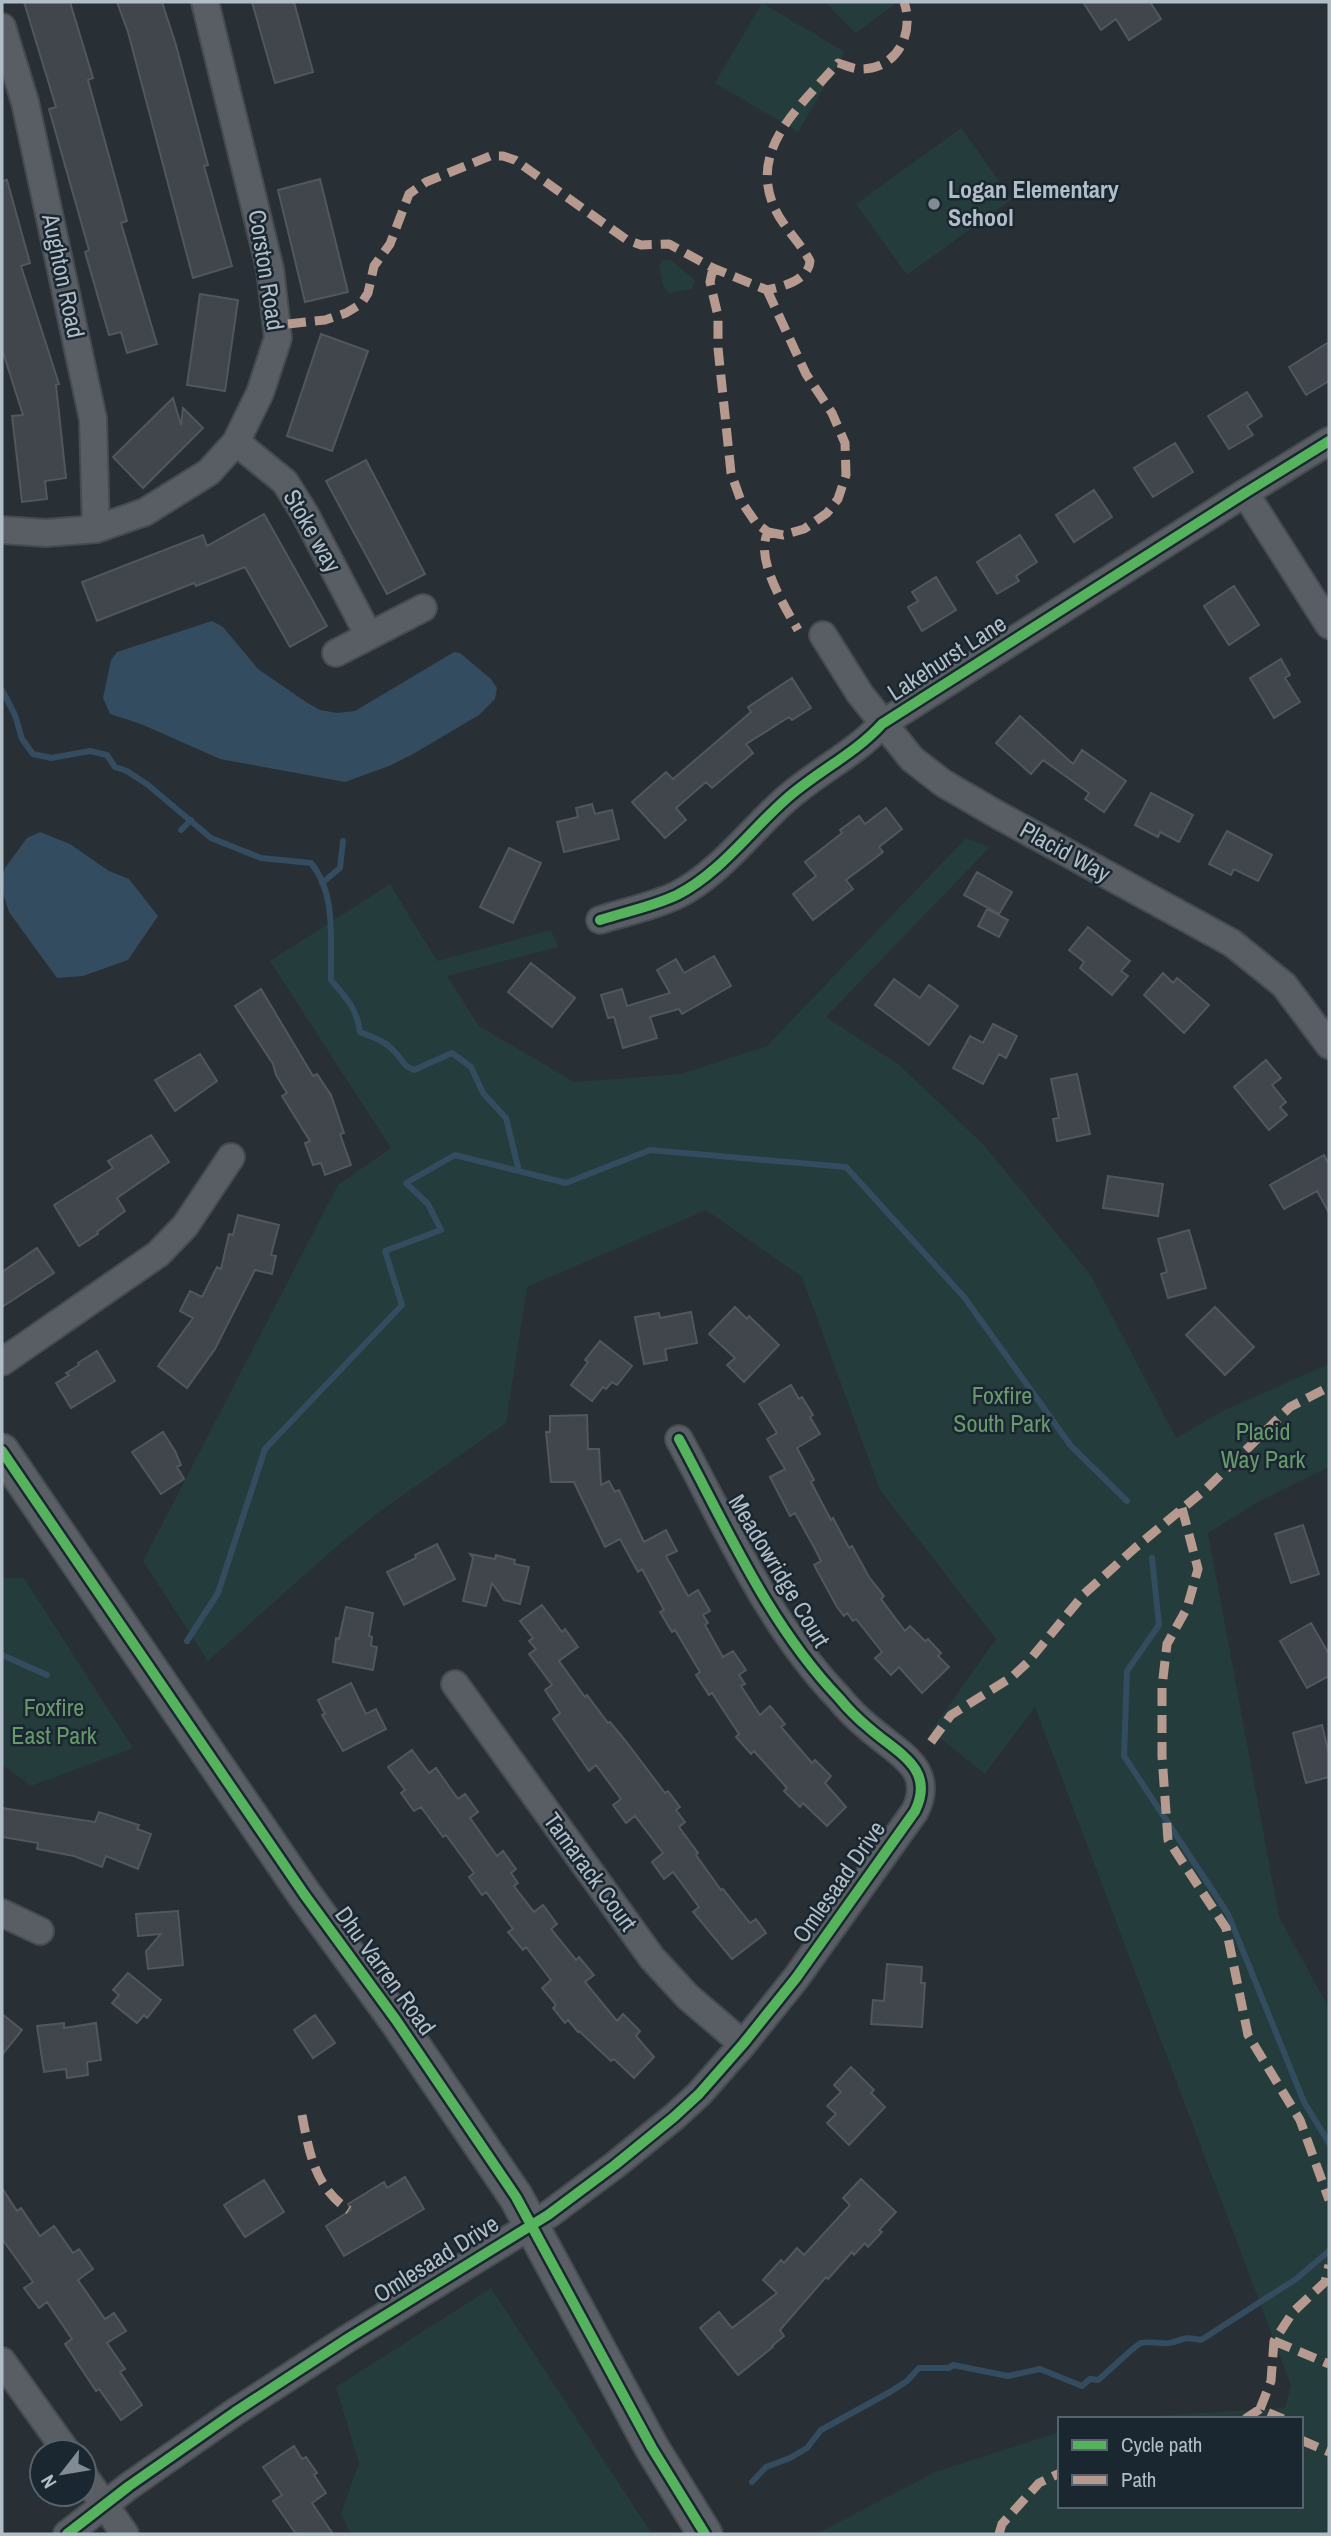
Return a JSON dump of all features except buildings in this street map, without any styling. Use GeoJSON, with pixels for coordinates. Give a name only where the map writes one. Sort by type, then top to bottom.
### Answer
{"type":"FeatureCollection","features":[{"type":"Feature","properties":{"kind":"main road","name":"Dhu Varren Road"},"geometry":{"type":"LineString","coordinates":[[2,1451],[304,1894],[516,2197],[652,2448],[705,2534]]}},
{"type":"Feature","properties":{"kind":"street","name":"Corston Road"},"geometry":{"type":"LineString","coordinates":[[2,530],[46,533],[96,529],[145,512],[209,472],[236,442],[260,393],[278,338],[270,269],[205,2]]}},
{"type":"Feature","properties":{"kind":"street","name":"Aughton Road"},"geometry":{"type":"LineString","coordinates":[[2,27],[25,102],[93,419],[96,529]]}},
{"type":"Feature","properties":{"kind":"street","name":"Lakehurst Lane"},"geometry":{"type":"LineString","coordinates":[[600,920],[676,895],[704,878],[785,799],[867,741],[883,724],[1329,441]]}},
{"type":"Feature","properties":{"kind":"street","name":"Stoke way"},"geometry":{"type":"LineString","coordinates":[[236,442],[285,482],[305,514],[369,636]]}},
{"type":"Feature","properties":{"kind":"street"},"geometry":{"type":"LineString","coordinates":[[1245,493],[1329,625]]}},
{"type":"Feature","properties":{"kind":"street"},"geometry":{"type":"LineString","coordinates":[[336,653],[423,608]]}},
{"type":"Feature","properties":{"kind":"street","name":"Placid Way"},"geometry":{"type":"LineString","coordinates":[[823,635],[883,724],[912,759],[943,783],[998,815],[1232,943],[1284,985],[1329,1045]]}},
{"type":"Feature","properties":{"kind":"street"},"geometry":{"type":"LineString","coordinates":[[2,1362],[158,1254],[185,1227],[231,1157]]}},
{"type":"Feature","properties":{"kind":"street","name":"Meadowridge Court"},"geometry":{"type":"LineString","coordinates":[[679,1440],[766,1600],[788,1635],[836,1696],[917,1770],[922,1783],[922,1793],[915,1811]]}},
{"type":"Feature","properties":{"kind":"street","name":"Tamarack Court"},"geometry":{"type":"LineString","coordinates":[[455,1684],[652,1958],[688,1997],[743,2044]]}},
{"type":"Feature","properties":{"kind":"street","name":"Omlesaad Drive"},"geometry":{"type":"LineString","coordinates":[[66,2534],[245,2405],[428,2288],[532,2226],[606,2172],[674,2117],[699,2094],[743,2044],[796,1978],[915,1811]]}},
{"type":"Feature","properties":{"kind":"street"},"geometry":{"type":"LineString","coordinates":[[2,1913],[40,1931]]}},
{"type":"Feature","properties":{"kind":"street"},"geometry":{"type":"LineString","coordinates":[[2,2361],[57,2438]]}},
{"type":"Feature","properties":{"kind":"street"},"geometry":{"type":"LineString","coordinates":[[98,2496],[125,2534]]}},
{"type":"Feature","properties":{"kind":"green space"},"geometry":{"type":"Polygon","coordinates":[[[825,2],[895,2],[896,3],[856,33],[825,2]]]}},
{"type":"Feature","properties":{"kind":"green space"},"geometry":{"type":"Polygon","coordinates":[[[762,3],[845,52],[798,132],[715,83],[762,3]]]}},
{"type":"Feature","properties":{"kind":"green space"},"geometry":{"type":"Polygon","coordinates":[[[961,128],[1012,199],[907,275],[856,204],[961,128]]]}},
{"type":"Feature","properties":{"kind":"green space"},"geometry":{"type":"Polygon","coordinates":[[[663,260],[671,260],[695,280],[692,289],[668,293],[663,286],[659,265],[663,260]]]}},
{"type":"Feature","properties":{"kind":"green space","name":"Foxfire South Park"},"geometry":{"type":"Polygon","coordinates":[[[966,838],[990,847],[826,1017],[898,1064],[982,1143],[1090,1274],[1176,1438],[1225,1410],[1329,1364],[1329,1467],[1258,1502],[1208,1533],[1279,1917],[1329,2008],[1329,2534],[816,2534],[935,2472],[1058,2433],[1058,2508],[1303,2508],[1303,2417],[1134,2417],[1285,2408],[1291,2385],[1035,1707],[985,1774],[931,1731],[996,1639],[880,1490],[802,1277],[706,1210],[527,1287],[506,1423],[379,1512],[208,1661],[143,1561],[338,1185],[391,1148],[270,961],[390,884],[437,961],[551,930],[558,947],[447,976],[479,1026],[574,1082],[681,1074],[767,1046],[966,838]]]}},
{"type":"Feature","properties":{"kind":"green space","name":"Foxfire East Park"},"geometry":{"type":"Polygon","coordinates":[[[2,1578],[24,1578],[133,1748],[31,1786],[2,1764],[2,1578]]]}},
{"type":"Feature","properties":{"kind":"green space"},"geometry":{"type":"Polygon","coordinates":[[[491,2288],[652,2534],[351,2534],[341,2514],[359,2463],[336,2387],[491,2288]]]}},
{"type":"Feature","properties":{"kind":"water"},"geometry":{"type":"Polygon","coordinates":[[[212,621],[223,627],[258,669],[320,710],[337,713],[355,711],[454,652],[460,653],[491,679],[497,688],[495,699],[479,715],[413,754],[345,782],[220,759],[141,724],[110,714],[103,698],[111,660],[117,652],[212,621]]]}},
{"type":"Feature","properties":{"kind":"water"},"geometry":{"type":"Polygon","coordinates":[[[40,832],[70,844],[109,871],[129,879],[158,916],[128,960],[83,976],[57,978],[9,912],[2,890],[5,868],[27,838],[40,832]]]}},
{"type":"Feature","properties":{"kind":"waterway"},"geometry":{"type":"LineString","coordinates":[[2,690],[15,715],[22,739],[33,754],[51,758],[90,751],[107,755],[115,767],[127,771],[148,785],[211,838],[261,858],[311,863],[325,889],[328,904],[331,980],[353,1010],[360,1032],[387,1045],[414,1070],[452,1053],[471,1067],[483,1093],[506,1118],[519,1171]]}},
{"type":"Feature","properties":{"kind":"waterway"},"geometry":{"type":"LineString","coordinates":[[181,830],[191,820]]}},
{"type":"Feature","properties":{"kind":"waterway"},"geometry":{"type":"LineString","coordinates":[[322,883],[340,868],[343,841]]}},
{"type":"Feature","properties":{"kind":"waterway"},"geometry":{"type":"LineString","coordinates":[[187,1641],[218,1593],[265,1449],[402,1305],[385,1251],[441,1230],[428,1204],[406,1183],[455,1155],[566,1183],[650,1150],[846,1167],[964,1297],[1071,1446],[1127,1501]]}},
{"type":"Feature","properties":{"kind":"waterway"},"geometry":{"type":"LineString","coordinates":[[1152,1558],[1159,1625],[1127,1671],[1124,1756],[1228,1914],[1304,2102],[1329,2143]]}},
{"type":"Feature","properties":{"kind":"waterway"},"geometry":{"type":"LineString","coordinates":[[2,1655],[47,1675]]}},
{"type":"Feature","properties":{"kind":"waterway"},"geometry":{"type":"LineString","coordinates":[[752,2482],[766,2467],[807,2448],[821,2430],[890,2392],[907,2381],[919,2368],[949,2368],[953,2365],[1008,2376],[1040,2369],[1082,2386],[1090,2379],[1098,2380],[1141,2343],[1169,2343],[1186,2338],[1201,2340],[1296,2279],[1329,2251]]}},
{"type":"Feature","properties":{"kind":"marked path"},"geometry":{"type":"LineString","coordinates":[[288,324],[325,320],[346,313],[361,304],[368,293],[374,266],[390,244],[409,194],[426,182],[490,156],[515,160],[627,240],[641,245],[669,244],[713,268],[767,290],[794,282],[805,273],[810,261],[774,207],[768,185],[768,165],[774,146],[796,111],[838,63],[857,69],[873,68],[893,56],[905,37],[907,14],[904,2]]}},
{"type":"Feature","properties":{"kind":"marked path"},"geometry":{"type":"LineString","coordinates":[[713,268],[710,282],[718,316],[718,348],[731,473],[741,501],[756,523],[768,532],[765,543],[768,568],[779,596],[798,630]]}},
{"type":"Feature","properties":{"kind":"marked path"},"geometry":{"type":"LineString","coordinates":[[767,290],[806,374],[832,413],[845,443],[846,475],[838,499],[827,513],[804,529],[783,535],[768,532]]}},
{"type":"Feature","properties":{"kind":"marked path"},"geometry":{"type":"LineString","coordinates":[[931,1742],[951,1715],[1012,1677],[1028,1662],[1084,1594],[1207,1488],[1290,1407],[1329,1387]]}},
{"type":"Feature","properties":{"kind":"marked path"},"geometry":{"type":"LineString","coordinates":[[1182,1508],[1198,1569],[1187,1608],[1167,1644],[1162,1687],[1162,1756],[1168,1840],[1226,1928],[1248,2035],[1300,2120],[1329,2200]]}},
{"type":"Feature","properties":{"kind":"marked path"},"geometry":{"type":"LineString","coordinates":[[302,2115],[315,2168],[328,2191],[349,2210]]}},
{"type":"Feature","properties":{"kind":"marked path"},"geometry":{"type":"LineString","coordinates":[[1260,2409],[1271,2381],[1274,2341],[1293,2312],[1325,2282],[1329,2265]]}},
{"type":"Feature","properties":{"kind":"marked path"},"geometry":{"type":"LineString","coordinates":[[1274,2341],[1329,2364]]}},
{"type":"Feature","properties":{"kind":"marked path"},"geometry":{"type":"LineString","coordinates":[[1248,2417],[1260,2409],[1278,2417]]}},
{"type":"Feature","properties":{"kind":"marked path"},"geometry":{"type":"LineString","coordinates":[[1303,2441],[1329,2452]]}},
{"type":"Feature","properties":{"kind":"marked path"},"geometry":{"type":"LineString","coordinates":[[999,2534],[1002,2524],[1039,2483],[1058,2474]]}},
{"type":"Feature","properties":{"kind":"cycle path"},"geometry":{"type":"LineString","coordinates":[[600,920],[659,902],[693,886],[721,863],[785,800],[860,745],[882,724],[1329,441]]}},
{"type":"Feature","properties":{"kind":"cycle path"},"geometry":{"type":"LineString","coordinates":[[67,2534],[129,2486],[235,2412],[347,2339],[548,2215],[674,2117],[699,2094],[743,2044],[796,1978],[915,1811],[921,1783],[917,1772],[901,1754],[850,1710],[814,1670],[791,1639],[732,1541],[679,1439]]}},
{"type":"Feature","properties":{"kind":"cycle path"},"geometry":{"type":"LineString","coordinates":[[2,1451],[304,1894],[396,2020],[516,2197],[652,2448],[705,2534]]}},
{"type":"Feature","properties":{"kind":"place","name":"Logan Elementary School"},"geometry":{"type":"Point","coordinates":[934,204]}},
{"type":"Feature","properties":{"kind":"park label","name":"Placid Way Park"},"geometry":{"type":"Point","coordinates":[1263,1446]}}]}
